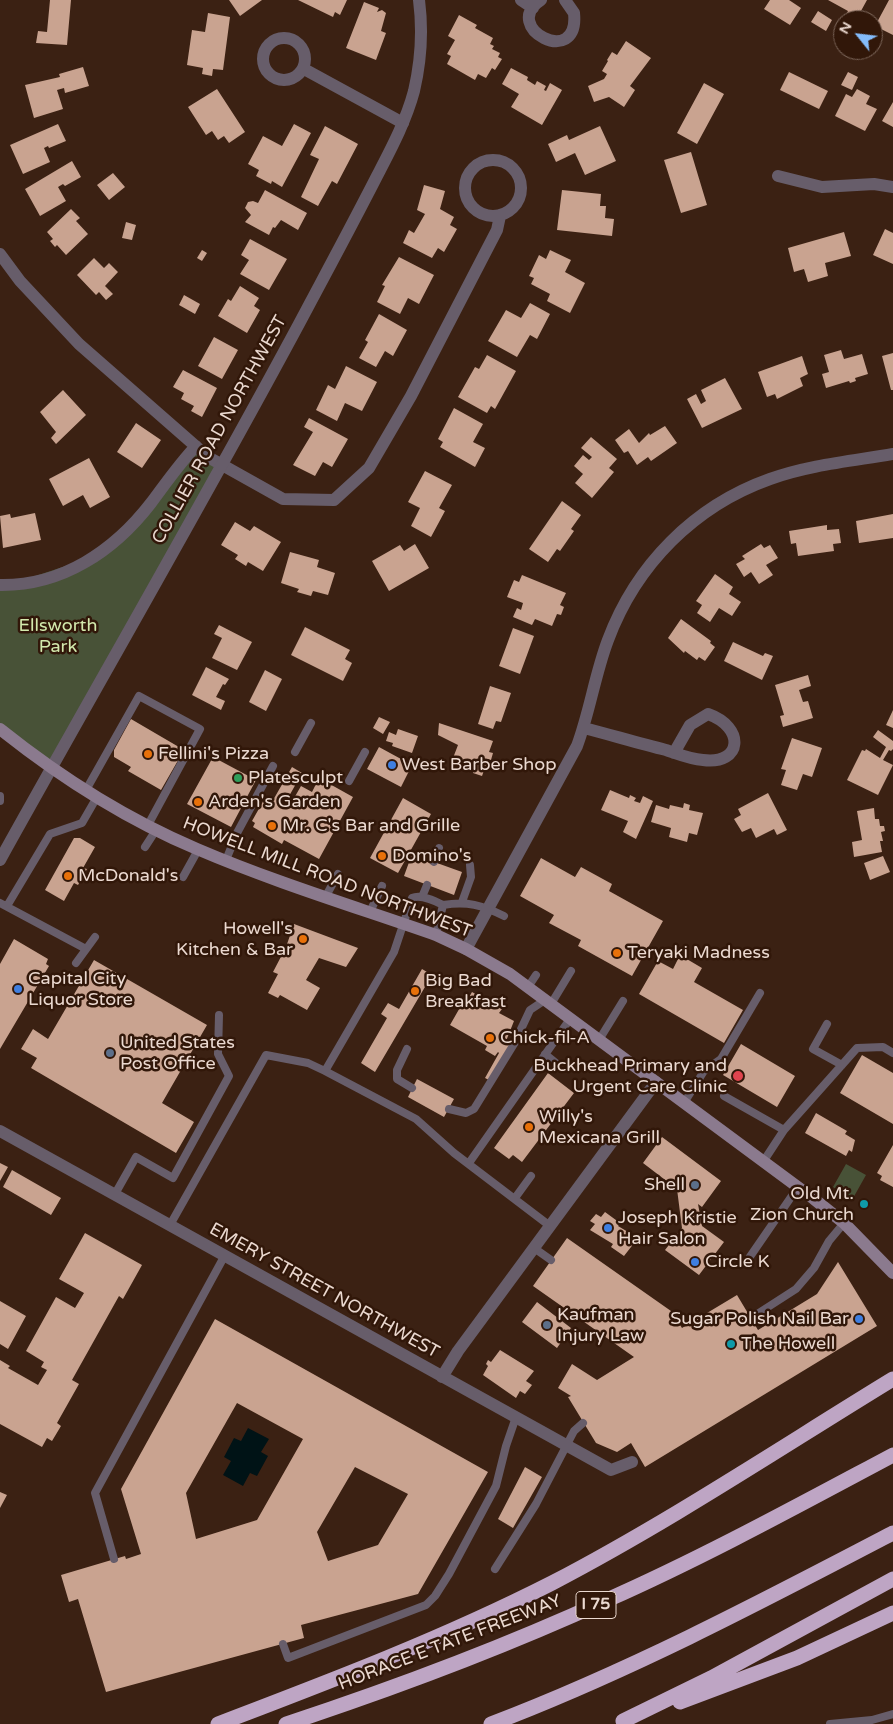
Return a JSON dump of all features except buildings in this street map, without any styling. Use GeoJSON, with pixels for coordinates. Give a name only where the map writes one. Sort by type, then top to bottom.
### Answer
{"type":"FeatureCollection","features":[{"type":"Feature","properties":{"kind":"highway"},"geometry":{"type":"LineString","coordinates":[[218,1724],[348,1674],[444,1634],[554,1582],[656,1524],[893,1379]]}},
{"type":"Feature","properties":{"kind":"highway","name":"HORACE E TATE FREEWAY"},"geometry":{"type":"LineString","coordinates":[[286,1724],[401,1686],[607,1600],[697,1557],[893,1454]]}},
{"type":"Feature","properties":{"kind":"highway"},"geometry":{"type":"LineString","coordinates":[[491,1724],[583,1687],[672,1647],[893,1533]]}},
{"type":"Feature","properties":{"kind":"highway"},"geometry":{"type":"LineString","coordinates":[[620,1723],[711,1678],[893,1579]]}},
{"type":"Feature","properties":{"kind":"highway"},"geometry":{"type":"LineString","coordinates":[[620,1723],[719,1689],[797,1658],[893,1613]]}},
{"type":"Feature","properties":{"kind":"main road","name":"HOWELL MILL ROAD NORTHWEST"},"geometry":{"type":"LineString","coordinates":[[0,729],[52,768],[91,794],[198,850],[402,923],[466,949],[528,987],[798,1187],[844,1223],[893,1272]]}},
{"type":"Feature","properties":{"kind":"street","name":"COLLIER ROAD NORTHWEST"},"geometry":{"type":"LineString","coordinates":[[0,860],[110,662],[223,465],[357,215],[403,123],[414,93],[420,60],[421,27],[419,0]]}},
{"type":"Feature","properties":{"kind":"street"},"geometry":{"type":"LineString","coordinates":[[521,0],[537,4],[530,22],[533,29],[543,39],[557,41],[570,34],[575,20],[571,6],[565,0]]}},
{"type":"Feature","properties":{"kind":"street"},"geometry":{"type":"LineString","coordinates":[[304,69],[403,123]]}},
{"type":"Feature","properties":{"kind":"street"},"geometry":{"type":"LineString","coordinates":[[0,254],[20,281],[79,344],[196,446],[223,465],[283,499],[334,500],[369,468],[411,396],[497,230],[500,216],[515,206],[521,188],[515,171],[500,161],[490,160],[482,163],[468,175],[466,193],[474,209],[482,214],[500,216]]}},
{"type":"Feature","properties":{"kind":"street"},"geometry":{"type":"LineString","coordinates":[[778,176],[822,187],[874,184],[893,187]]}},
{"type":"Feature","properties":{"kind":"street"},"geometry":{"type":"LineString","coordinates":[[0,585],[43,580],[73,570],[99,555],[121,536],[150,504],[180,463],[196,446]]}},
{"type":"Feature","properties":{"kind":"street"},"geometry":{"type":"LineString","coordinates":[[466,949],[565,772],[584,728],[607,642],[619,612],[632,588],[651,563],[672,539],[696,518],[722,501],[771,478],[829,464],[893,454]]}},
{"type":"Feature","properties":{"kind":"street"},"geometry":{"type":"LineString","coordinates":[[584,728],[674,753],[701,760],[717,761],[729,755],[735,745],[734,733],[727,723],[708,714],[690,725],[674,753]]}},
{"type":"Feature","properties":{"kind":"street"},"geometry":{"type":"LineString","coordinates":[[442,1377],[458,1351],[656,1082]]}},
{"type":"Feature","properties":{"kind":"street","name":"EMERY STREET NORTHWEST"},"geometry":{"type":"LineString","coordinates":[[0,1131],[225,1254],[611,1470],[632,1462]]}},
{"type":"Feature","properties":{"kind":"lane"},"geometry":{"type":"LineString","coordinates":[[86,949],[3,904],[50,834],[82,823],[91,794],[139,696],[200,729],[152,827],[145,847]]}},
{"type":"Feature","properties":{"kind":"lane"},"geometry":{"type":"LineString","coordinates":[[295,752],[311,723]]}},
{"type":"Feature","properties":{"kind":"lane"},"geometry":{"type":"LineString","coordinates":[[349,781],[365,752]]}},
{"type":"Feature","properties":{"kind":"lane"},"geometry":{"type":"LineString","coordinates":[[226,860],[237,833],[273,766]]}},
{"type":"Feature","properties":{"kind":"lane"},"geometry":{"type":"LineString","coordinates":[[0,796],[0,801]]}},
{"type":"Feature","properties":{"kind":"lane"},"geometry":{"type":"LineString","coordinates":[[434,862],[439,848]]}},
{"type":"Feature","properties":{"kind":"lane"},"geometry":{"type":"LineString","coordinates":[[183,877],[198,850]]}},
{"type":"Feature","properties":{"kind":"lane"},"geometry":{"type":"LineString","coordinates":[[462,902],[471,877],[470,865]]}},
{"type":"Feature","properties":{"kind":"lane"},"geometry":{"type":"LineString","coordinates":[[326,896],[338,874]]}},
{"type":"Feature","properties":{"kind":"lane"},"geometry":{"type":"LineString","coordinates":[[422,897],[426,885]]}},
{"type":"Feature","properties":{"kind":"lane"},"geometry":{"type":"LineString","coordinates":[[370,912],[382,886]]}},
{"type":"Feature","properties":{"kind":"lane"},"geometry":{"type":"LineString","coordinates":[[325,1071],[394,952],[402,923],[412,898],[422,897],[443,906],[462,902],[489,908],[504,916]]}},
{"type":"Feature","properties":{"kind":"lane"},"geometry":{"type":"LineString","coordinates":[[436,936],[443,906]]}},
{"type":"Feature","properties":{"kind":"lane"},"geometry":{"type":"LineString","coordinates":[[76,963],[95,937]]}},
{"type":"Feature","properties":{"kind":"lane"},"geometry":{"type":"LineString","coordinates":[[449,1109],[466,1113],[474,1109],[514,1044],[530,1010],[548,1002],[571,971]]}},
{"type":"Feature","properties":{"kind":"lane"},"geometry":{"type":"LineString","coordinates":[[528,987],[536,975]]}},
{"type":"Feature","properties":{"kind":"lane"},"geometry":{"type":"LineString","coordinates":[[684,1103],[704,1072],[721,1059],[760,993]]}},
{"type":"Feature","properties":{"kind":"lane"},"geometry":{"type":"LineString","coordinates":[[599,1040],[623,1001]]}},
{"type":"Feature","properties":{"kind":"lane"},"geometry":{"type":"LineString","coordinates":[[114,1194],[136,1158],[173,1178],[229,1076],[218,1054],[219,1015]]}},
{"type":"Feature","properties":{"kind":"lane"},"geometry":{"type":"LineString","coordinates":[[468,1163],[570,1018]]}},
{"type":"Feature","properties":{"kind":"lane"},"geometry":{"type":"LineString","coordinates":[[827,1024],[813,1049],[842,1065]]}},
{"type":"Feature","properties":{"kind":"lane"},"geometry":{"type":"LineString","coordinates":[[763,1162],[784,1130],[857,1048],[883,1047],[893,1053]]}},
{"type":"Feature","properties":{"kind":"lane"},"geometry":{"type":"LineString","coordinates":[[407,1049],[397,1070],[397,1079],[412,1088]]}},
{"type":"Feature","properties":{"kind":"lane"},"geometry":{"type":"LineString","coordinates":[[170,1225],[266,1054],[308,1063],[416,1119],[468,1163],[550,1226]]}},
{"type":"Feature","properties":{"kind":"lane"},"geometry":{"type":"LineString","coordinates":[[545,1054],[556,1063]]}},
{"type":"Feature","properties":{"kind":"lane"},"geometry":{"type":"LineString","coordinates":[[724,1096],[784,1130]]}},
{"type":"Feature","properties":{"kind":"lane"},"geometry":{"type":"LineString","coordinates":[[515,1198],[531,1176]]}},
{"type":"Feature","properties":{"kind":"lane"},"geometry":{"type":"LineString","coordinates":[[747,1261],[798,1187]]}},
{"type":"Feature","properties":{"kind":"lane"},"geometry":{"type":"LineString","coordinates":[[751,1318],[796,1289],[814,1268],[829,1241],[844,1223]]}},
{"type":"Feature","properties":{"kind":"lane"},"geometry":{"type":"LineString","coordinates":[[534,1248],[551,1260]]}},
{"type":"Feature","properties":{"kind":"lane"},"geometry":{"type":"LineString","coordinates":[[114,1559],[95,1493],[225,1254]]}},
{"type":"Feature","properties":{"kind":"lane"},"geometry":{"type":"LineString","coordinates":[[283,1644],[288,1658],[426,1605],[435,1596],[449,1574],[496,1486],[516,1417]]}},
{"type":"Feature","properties":{"kind":"lane"},"geometry":{"type":"LineString","coordinates":[[495,1569],[536,1504],[574,1431],[583,1423]]}},
{"type":"Feature","properties":{"kind":"lane"},"geometry":{"type":"LineString","coordinates":[[830,1724],[872,1720],[893,1714]]}},
{"type":"Feature","properties":{"kind":"green space","name":"Ellsworth Park"},"geometry":{"type":"Polygon","coordinates":[[[196,446],[223,465],[52,768],[0,729],[0,585],[8,585],[99,555],[196,446]]]}},
{"type":"Feature","properties":{"kind":"green space"},"geometry":{"type":"Polygon","coordinates":[[[846,1164],[866,1175],[852,1200],[833,1187],[846,1164]]]}},
{"type":"Feature","properties":{"kind":"shaded area"},"geometry":{"type":"Polygon","coordinates":[[[248,1428],[269,1439],[261,1452],[268,1456],[257,1476],[250,1473],[243,1486],[223,1475],[231,1461],[224,1457],[234,1438],[241,1441],[248,1428]]]}},
{"type":"Feature","properties":{"kind":"place","name":"Fellini's Pizza"},"geometry":{"type":"Point","coordinates":[148,754]}},
{"type":"Feature","properties":{"kind":"place","name":"West Barber Shop"},"geometry":{"type":"Point","coordinates":[392,765]}},
{"type":"Feature","properties":{"kind":"place","name":"Platesculpt"},"geometry":{"type":"Point","coordinates":[238,778]}},
{"type":"Feature","properties":{"kind":"place","name":"Arden's Garden"},"geometry":{"type":"Point","coordinates":[198,802]}},
{"type":"Feature","properties":{"kind":"place","name":"Mr. C's Bar and Grille"},"geometry":{"type":"Point","coordinates":[272,826]}},
{"type":"Feature","properties":{"kind":"place","name":"Domino's"},"geometry":{"type":"Point","coordinates":[382,856]}},
{"type":"Feature","properties":{"kind":"place","name":"McDonald's"},"geometry":{"type":"Point","coordinates":[68,876]}},
{"type":"Feature","properties":{"kind":"place","name":"Howell's Kitchen & Bar"},"geometry":{"type":"Point","coordinates":[303,939]}},
{"type":"Feature","properties":{"kind":"place","name":"Teryaki Madness"},"geometry":{"type":"Point","coordinates":[617,953]}},
{"type":"Feature","properties":{"kind":"place","name":"Capital City Liquor Store"},"geometry":{"type":"Point","coordinates":[18,989]}},
{"type":"Feature","properties":{"kind":"place","name":"Big Bad Breakfast"},"geometry":{"type":"Point","coordinates":[415,991]}},
{"type":"Feature","properties":{"kind":"place","name":"Chick-fil-A"},"geometry":{"type":"Point","coordinates":[490,1038]}},
{"type":"Feature","properties":{"kind":"place","name":"United States Post Office"},"geometry":{"type":"Point","coordinates":[110,1053]}},
{"type":"Feature","properties":{"kind":"place","name":"Buckhead Primary and Urgent Care Clinic"},"geometry":{"type":"Point","coordinates":[738,1076]}},
{"type":"Feature","properties":{"kind":"place","name":"Willy's Mexicana Grill"},"geometry":{"type":"Point","coordinates":[529,1127]}},
{"type":"Feature","properties":{"kind":"place","name":"Shell"},"geometry":{"type":"Point","coordinates":[695,1185]}},
{"type":"Feature","properties":{"kind":"place","name":"Old Mt. Zion Church"},"geometry":{"type":"Point","coordinates":[864,1204]}},
{"type":"Feature","properties":{"kind":"place","name":"Joseph Kristie Hair Salon"},"geometry":{"type":"Point","coordinates":[608,1228]}},
{"type":"Feature","properties":{"kind":"place","name":"Circle K"},"geometry":{"type":"Point","coordinates":[695,1262]}},
{"type":"Feature","properties":{"kind":"place","name":"Sugar Polish Nail Bar"},"geometry":{"type":"Point","coordinates":[859,1319]}},
{"type":"Feature","properties":{"kind":"place","name":"Kaufman Injury Law"},"geometry":{"type":"Point","coordinates":[547,1325]}},
{"type":"Feature","properties":{"kind":"place","name":"The Howell"},"geometry":{"type":"Point","coordinates":[731,1344]}}]}
